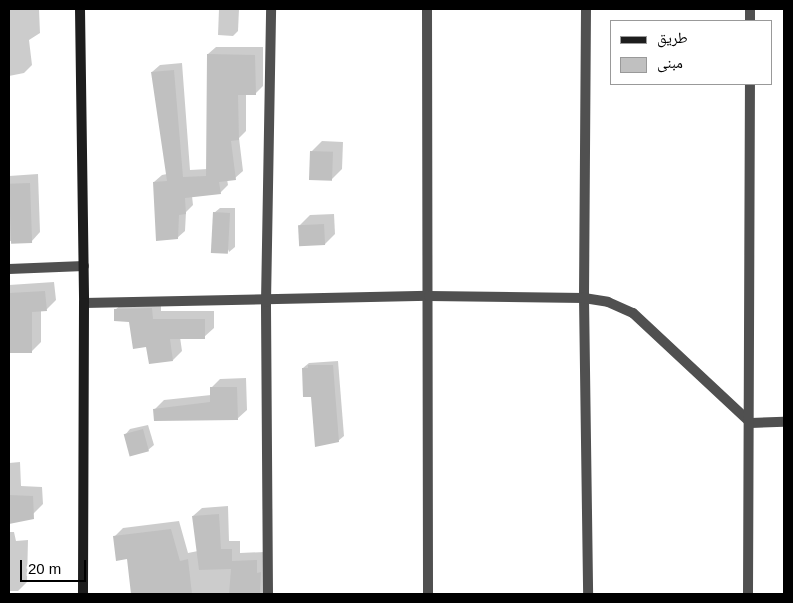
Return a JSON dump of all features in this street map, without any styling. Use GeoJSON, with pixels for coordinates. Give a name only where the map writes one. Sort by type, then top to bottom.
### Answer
{"type":"FeatureCollection","features":[{"type":"Feature","properties":{"kind":"street"},"geometry":{"type":"LineString","coordinates":[[80,9],[84,266],[83,594]]}},
{"type":"Feature","properties":{"kind":"street"},"geometry":{"type":"LineString","coordinates":[[268,594],[266,302],[270,9]]}},
{"type":"Feature","properties":{"kind":"street"},"geometry":{"type":"LineString","coordinates":[[427,9],[429,296],[428,594]]}},
{"type":"Feature","properties":{"kind":"street"},"geometry":{"type":"LineString","coordinates":[[586,9],[584,298],[588,594]]}},
{"type":"Feature","properties":{"kind":"street"},"geometry":{"type":"LineString","coordinates":[[748,594],[751,423],[750,85]]}},
{"type":"Feature","properties":{"kind":"street"},"geometry":{"type":"LineString","coordinates":[[9,269],[84,266]]}},
{"type":"Feature","properties":{"kind":"street"},"geometry":{"type":"LineString","coordinates":[[84,303],[266,302],[429,296],[584,298],[623,306],[633,313],[751,423],[784,422]]}},
{"type":"Feature","properties":{"kind":"building"},"geometry":{"type":"Polygon","coordinates":[[[207,54],[255,55],[256,95],[238,95],[239,140],[231,141],[236,180],[219,182],[221,194],[185,198],[186,214],[179,215],[178,239],[156,241],[153,182],[167,181],[151,72],[174,70],[183,177],[206,176],[207,54]]]}},
{"type":"Feature","properties":{"kind":"building"},"geometry":{"type":"Polygon","coordinates":[[[310,151],[333,152],[332,181],[309,180],[310,151]]]}},
{"type":"Feature","properties":{"kind":"building"},"geometry":{"type":"Polygon","coordinates":[[[30,183],[32,243],[11,244],[9,184],[30,183]]]}},
{"type":"Feature","properties":{"kind":"building"},"geometry":{"type":"Polygon","coordinates":[[[213,212],[230,213],[228,254],[211,253],[213,212]]]}},
{"type":"Feature","properties":{"kind":"building"},"geometry":{"type":"Polygon","coordinates":[[[324,224],[325,245],[299,246],[298,225],[324,224]]]}},
{"type":"Feature","properties":{"kind":"building"},"geometry":{"type":"Polygon","coordinates":[[[45,291],[47,311],[32,312],[32,353],[9,353],[9,293],[45,291]]]}},
{"type":"Feature","properties":{"kind":"building"},"geometry":{"type":"Polygon","coordinates":[[[152,308],[153,319],[205,319],[205,339],[170,339],[173,361],[149,364],[146,347],[133,349],[129,322],[114,321],[114,309],[152,308]]]}},
{"type":"Feature","properties":{"kind":"building"},"geometry":{"type":"Polygon","coordinates":[[[308,365],[333,365],[339,442],[315,447],[311,397],[303,397],[302,368],[308,368],[308,365]]]}},
{"type":"Feature","properties":{"kind":"building"},"geometry":{"type":"Polygon","coordinates":[[[210,387],[237,387],[238,420],[154,421],[153,409],[210,402],[210,387]]]}},
{"type":"Feature","properties":{"kind":"building"},"geometry":{"type":"Polygon","coordinates":[[[143,429],[149,451],[130,456],[124,434],[143,429]]]}},
{"type":"Feature","properties":{"kind":"building"},"geometry":{"type":"Polygon","coordinates":[[[9,495],[33,496],[34,519],[9,524],[9,495]]]}},
{"type":"Feature","properties":{"kind":"building"},"geometry":{"type":"Polygon","coordinates":[[[219,514],[221,549],[232,549],[232,561],[257,560],[257,573],[261,572],[260,594],[229,594],[231,569],[199,570],[192,516],[219,514]]]}},
{"type":"Feature","properties":{"kind":"building"},"geometry":{"type":"Polygon","coordinates":[[[171,529],[180,561],[188,559],[192,594],[131,594],[127,559],[116,561],[113,536],[171,529]]]}}]}
